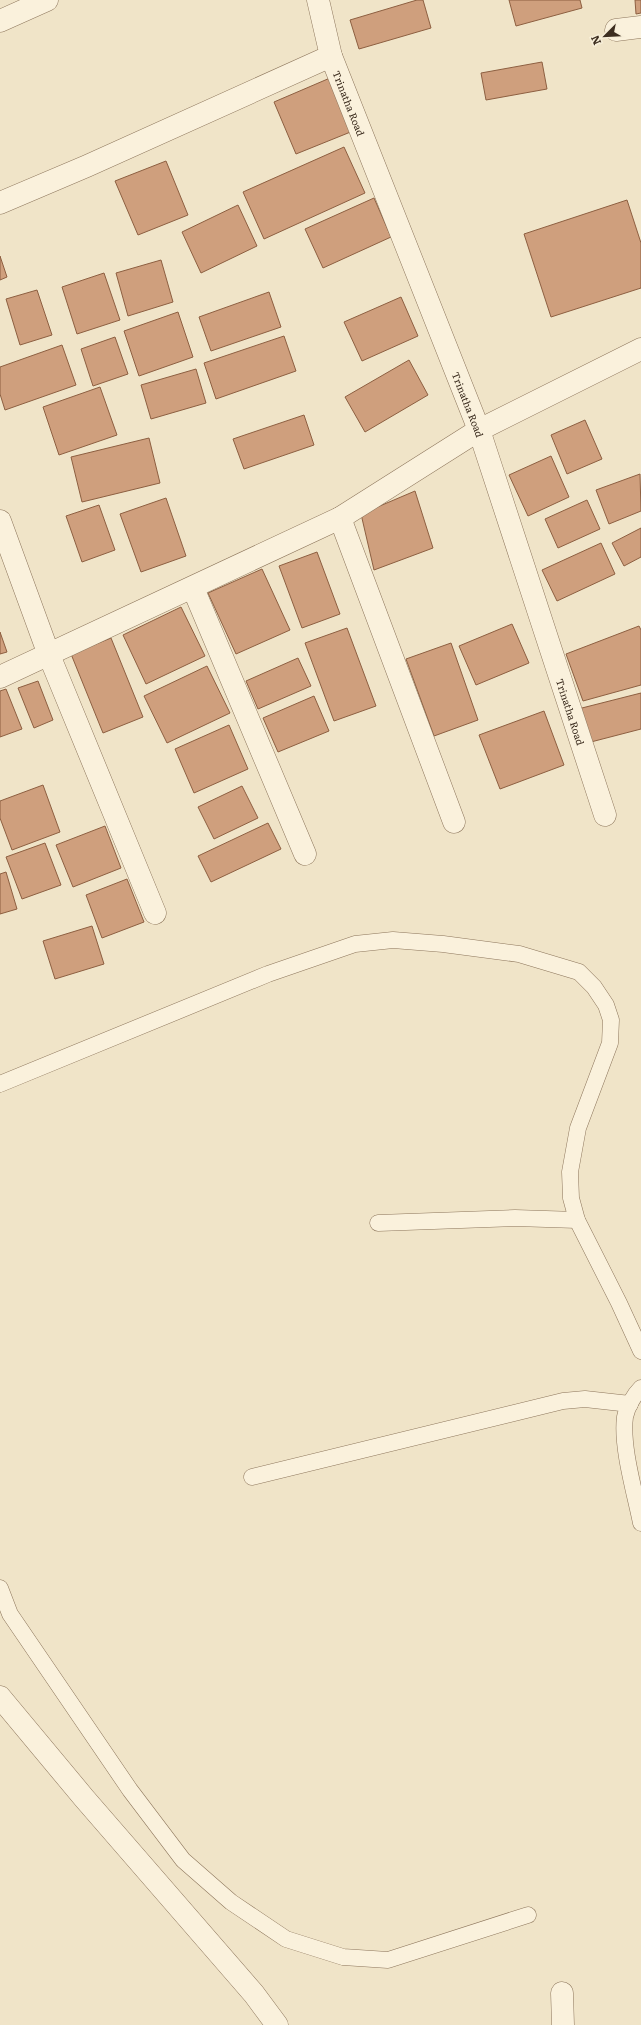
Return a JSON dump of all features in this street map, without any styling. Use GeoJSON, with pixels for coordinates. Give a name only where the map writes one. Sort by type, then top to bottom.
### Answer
{"type":"FeatureCollection","features":[{"type":"Feature","properties":{"kind":"street"},"geometry":{"type":"LineString","coordinates":[[0,21],[47,0]]}},
{"type":"Feature","properties":{"kind":"street","name":"Trinatha Road"},"geometry":{"type":"LineString","coordinates":[[318,0],[331,56],[479,430],[605,815]]}},
{"type":"Feature","properties":{"kind":"street"},"geometry":{"type":"LineString","coordinates":[[616,30],[641,27]]}},
{"type":"Feature","properties":{"kind":"street"},"geometry":{"type":"LineString","coordinates":[[0,202],[87,166],[331,56]]}},
{"type":"Feature","properties":{"kind":"street"},"geometry":{"type":"LineString","coordinates":[[0,677],[340,518],[479,430],[641,348]]}},
{"type":"Feature","properties":{"kind":"street"},"geometry":{"type":"LineString","coordinates":[[340,518],[454,822]]}},
{"type":"Feature","properties":{"kind":"street"},"geometry":{"type":"LineString","coordinates":[[0,521],[49,655],[155,913]]}},
{"type":"Feature","properties":{"kind":"street"},"geometry":{"type":"LineString","coordinates":[[193,588],[305,854]]}},
{"type":"Feature","properties":{"kind":"street"},"geometry":{"type":"LineString","coordinates":[[0,1697],[84,1798],[254,1994],[276,2025]]}},
{"type":"Feature","properties":{"kind":"street"},"geometry":{"type":"LineString","coordinates":[[562,1993],[563,2025]]}},
{"type":"Feature","properties":{"kind":"lane"},"geometry":{"type":"LineString","coordinates":[[0,1084],[268,974],[355,944],[393,940],[443,944],[519,954],[579,972],[594,987],[606,1005],[611,1020],[610,1043],[578,1128],[570,1172],[571,1198],[577,1220],[619,1303],[641,1351]]}},
{"type":"Feature","properties":{"kind":"lane"},"geometry":{"type":"LineString","coordinates":[[378,1223],[515,1218],[577,1220]]}},
{"type":"Feature","properties":{"kind":"lane"},"geometry":{"type":"LineString","coordinates":[[641,1388],[630,1404],[625,1417],[626,1444],[641,1523]]}},
{"type":"Feature","properties":{"kind":"lane"},"geometry":{"type":"LineString","coordinates":[[252,1477],[563,1401],[585,1399],[630,1404]]}},
{"type":"Feature","properties":{"kind":"lane"},"geometry":{"type":"LineString","coordinates":[[0,1588],[10,1614],[130,1790],[182,1860],[231,1902],[286,1939],[343,1957],[388,1960],[528,1915]]}},
{"type":"Feature","properties":{"kind":"building"},"geometry":{"type":"Polygon","coordinates":[[[417,0],[423,0],[431,28],[359,49],[350,20],[417,0]]]}},
{"type":"Feature","properties":{"kind":"building"},"geometry":{"type":"Polygon","coordinates":[[[509,0],[580,0],[582,8],[516,26],[509,0]]]}},
{"type":"Feature","properties":{"kind":"building"},"geometry":{"type":"Polygon","coordinates":[[[635,0],[641,0],[641,13],[636,14],[635,0]]]}},
{"type":"Feature","properties":{"kind":"building"},"geometry":{"type":"Polygon","coordinates":[[[542,62],[547,89],[486,100],[481,73],[542,62]]]}},
{"type":"Feature","properties":{"kind":"building"},"geometry":{"type":"Polygon","coordinates":[[[330,78],[353,131],[296,154],[274,102],[330,78]]]}},
{"type":"Feature","properties":{"kind":"building"},"geometry":{"type":"Polygon","coordinates":[[[344,147],[365,193],[264,239],[243,192],[344,147]]]}},
{"type":"Feature","properties":{"kind":"building"},"geometry":{"type":"Polygon","coordinates":[[[166,161],[188,215],[138,235],[115,181],[166,161]]]}},
{"type":"Feature","properties":{"kind":"building"},"geometry":{"type":"Polygon","coordinates":[[[374,198],[391,237],[323,268],[305,229],[374,198]]]}},
{"type":"Feature","properties":{"kind":"building"},"geometry":{"type":"Polygon","coordinates":[[[627,200],[641,243],[641,288],[551,317],[524,234],[627,200]]]}},
{"type":"Feature","properties":{"kind":"building"},"geometry":{"type":"Polygon","coordinates":[[[238,205],[257,246],[201,273],[182,232],[238,205]]]}},
{"type":"Feature","properties":{"kind":"building"},"geometry":{"type":"Polygon","coordinates":[[[0,256],[7,277],[0,280],[0,256]]]}},
{"type":"Feature","properties":{"kind":"building"},"geometry":{"type":"Polygon","coordinates":[[[161,260],[173,302],[128,316],[116,273],[161,260]]]}},
{"type":"Feature","properties":{"kind":"building"},"geometry":{"type":"Polygon","coordinates":[[[104,273],[120,320],[77,334],[62,287],[104,273]]]}},
{"type":"Feature","properties":{"kind":"building"},"geometry":{"type":"Polygon","coordinates":[[[37,290],[52,335],[20,345],[6,299],[37,290]]]}},
{"type":"Feature","properties":{"kind":"building"},"geometry":{"type":"Polygon","coordinates":[[[269,292],[281,327],[211,351],[199,317],[269,292]]]}},
{"type":"Feature","properties":{"kind":"building"},"geometry":{"type":"Polygon","coordinates":[[[401,297],[418,336],[362,361],[344,322],[401,297]]]}},
{"type":"Feature","properties":{"kind":"building"},"geometry":{"type":"Polygon","coordinates":[[[178,312],[193,357],[139,376],[124,331],[178,312]]]}},
{"type":"Feature","properties":{"kind":"building"},"geometry":{"type":"Polygon","coordinates":[[[284,336],[296,371],[216,399],[204,363],[284,336]]]}},
{"type":"Feature","properties":{"kind":"building"},"geometry":{"type":"Polygon","coordinates":[[[115,337],[128,374],[93,386],[81,349],[115,337]]]}},
{"type":"Feature","properties":{"kind":"building"},"geometry":{"type":"Polygon","coordinates":[[[62,345],[76,385],[5,410],[0,394],[0,367],[62,345]]]}},
{"type":"Feature","properties":{"kind":"building"},"geometry":{"type":"Polygon","coordinates":[[[409,360],[428,395],[365,432],[345,397],[409,360]]]}},
{"type":"Feature","properties":{"kind":"building"},"geometry":{"type":"Polygon","coordinates":[[[196,369],[206,403],[151,419],[141,385],[196,369]]]}},
{"type":"Feature","properties":{"kind":"building"},"geometry":{"type":"Polygon","coordinates":[[[100,387],[117,435],[59,455],[43,407],[100,387]]]}},
{"type":"Feature","properties":{"kind":"building"},"geometry":{"type":"Polygon","coordinates":[[[304,415],[314,445],[244,469],[233,439],[304,415]]]}},
{"type":"Feature","properties":{"kind":"building"},"geometry":{"type":"Polygon","coordinates":[[[585,420],[602,459],[567,474],[551,435],[585,420]]]}},
{"type":"Feature","properties":{"kind":"building"},"geometry":{"type":"Polygon","coordinates":[[[149,438],[160,483],[82,502],[71,457],[149,438]]]}},
{"type":"Feature","properties":{"kind":"building"},"geometry":{"type":"Polygon","coordinates":[[[551,456],[569,497],[528,516],[509,475],[551,456]]]}},
{"type":"Feature","properties":{"kind":"building"},"geometry":{"type":"Polygon","coordinates":[[[640,474],[641,511],[609,524],[596,490],[640,474]]]}},
{"type":"Feature","properties":{"kind":"building"},"geometry":{"type":"Polygon","coordinates":[[[415,491],[433,548],[374,570],[361,514],[415,491]]]}},
{"type":"Feature","properties":{"kind":"building"},"geometry":{"type":"Polygon","coordinates":[[[166,498],[186,556],[141,572],[120,514],[166,498]]]}},
{"type":"Feature","properties":{"kind":"building"},"geometry":{"type":"Polygon","coordinates":[[[587,500],[600,529],[558,548],[545,519],[587,500]]]}},
{"type":"Feature","properties":{"kind":"building"},"geometry":{"type":"Polygon","coordinates":[[[99,505],[115,550],[82,562],[66,516],[99,505]]]}},
{"type":"Feature","properties":{"kind":"building"},"geometry":{"type":"Polygon","coordinates":[[[641,528],[641,557],[624,566],[612,543],[641,528]]]}},
{"type":"Feature","properties":{"kind":"building"},"geometry":{"type":"Polygon","coordinates":[[[601,543],[615,574],[557,601],[542,570],[601,543]]]}},
{"type":"Feature","properties":{"kind":"building"},"geometry":{"type":"Polygon","coordinates":[[[317,552],[340,614],[302,628],[279,566],[317,552]]]}},
{"type":"Feature","properties":{"kind":"building"},"geometry":{"type":"Polygon","coordinates":[[[262,569],[290,630],[236,654],[208,593],[262,569]]]}},
{"type":"Feature","properties":{"kind":"building"},"geometry":{"type":"Polygon","coordinates":[[[181,607],[205,656],[146,684],[123,635],[181,607]]]}},
{"type":"Feature","properties":{"kind":"building"},"geometry":{"type":"Polygon","coordinates":[[[512,624],[529,663],[476,685],[459,646],[512,624]]]}},
{"type":"Feature","properties":{"kind":"building"},"geometry":{"type":"Polygon","coordinates":[[[639,626],[641,630],[641,685],[583,701],[566,654],[639,626]]]}},
{"type":"Feature","properties":{"kind":"building"},"geometry":{"type":"Polygon","coordinates":[[[347,628],[376,706],[334,721],[305,643],[347,628]]]}},
{"type":"Feature","properties":{"kind":"building"},"geometry":{"type":"Polygon","coordinates":[[[0,632],[7,652],[0,654],[0,632]]]}},
{"type":"Feature","properties":{"kind":"building"},"geometry":{"type":"Polygon","coordinates":[[[111,638],[143,717],[103,733],[71,654],[111,638]]]}},
{"type":"Feature","properties":{"kind":"building"},"geometry":{"type":"Polygon","coordinates":[[[451,643],[478,720],[434,736],[406,659],[451,643]]]}},
{"type":"Feature","properties":{"kind":"building"},"geometry":{"type":"Polygon","coordinates":[[[298,658],[311,686],[258,709],[246,681],[298,658]]]}},
{"type":"Feature","properties":{"kind":"building"},"geometry":{"type":"Polygon","coordinates":[[[207,666],[230,713],[167,743],[144,696],[207,666]]]}},
{"type":"Feature","properties":{"kind":"building"},"geometry":{"type":"Polygon","coordinates":[[[38,681],[53,720],[34,728],[18,688],[38,681]]]}},
{"type":"Feature","properties":{"kind":"building"},"geometry":{"type":"Polygon","coordinates":[[[6,689],[22,729],[0,737],[0,691],[6,689]]]}},
{"type":"Feature","properties":{"kind":"building"},"geometry":{"type":"Polygon","coordinates":[[[641,693],[641,729],[587,743],[578,709],[641,693]]]}},
{"type":"Feature","properties":{"kind":"building"},"geometry":{"type":"Polygon","coordinates":[[[314,696],[329,731],[278,752],[263,718],[314,696]]]}},
{"type":"Feature","properties":{"kind":"building"},"geometry":{"type":"Polygon","coordinates":[[[544,711],[564,765],[500,789],[479,735],[544,711]]]}},
{"type":"Feature","properties":{"kind":"building"},"geometry":{"type":"Polygon","coordinates":[[[229,725],[248,769],[194,793],[175,749],[229,725]]]}},
{"type":"Feature","properties":{"kind":"building"},"geometry":{"type":"Polygon","coordinates":[[[43,785],[60,832],[12,850],[0,818],[0,801],[43,785]]]}},
{"type":"Feature","properties":{"kind":"building"},"geometry":{"type":"Polygon","coordinates":[[[242,786],[258,818],[214,839],[198,807],[242,786]]]}},
{"type":"Feature","properties":{"kind":"building"},"geometry":{"type":"Polygon","coordinates":[[[268,823],[281,849],[211,882],[198,856],[268,823]]]}},
{"type":"Feature","properties":{"kind":"building"},"geometry":{"type":"Polygon","coordinates":[[[105,826],[121,868],[73,887],[56,845],[105,826]]]}},
{"type":"Feature","properties":{"kind":"building"},"geometry":{"type":"Polygon","coordinates":[[[45,843],[61,885],[22,899],[6,857],[45,843]]]}},
{"type":"Feature","properties":{"kind":"building"},"geometry":{"type":"Polygon","coordinates":[[[6,872],[17,909],[0,914],[0,874],[6,872]]]}},
{"type":"Feature","properties":{"kind":"building"},"geometry":{"type":"Polygon","coordinates":[[[127,879],[144,922],[102,938],[86,895],[127,879]]]}},
{"type":"Feature","properties":{"kind":"building"},"geometry":{"type":"Polygon","coordinates":[[[92,926],[104,964],[55,979],[43,941],[92,926]]]}}]}
